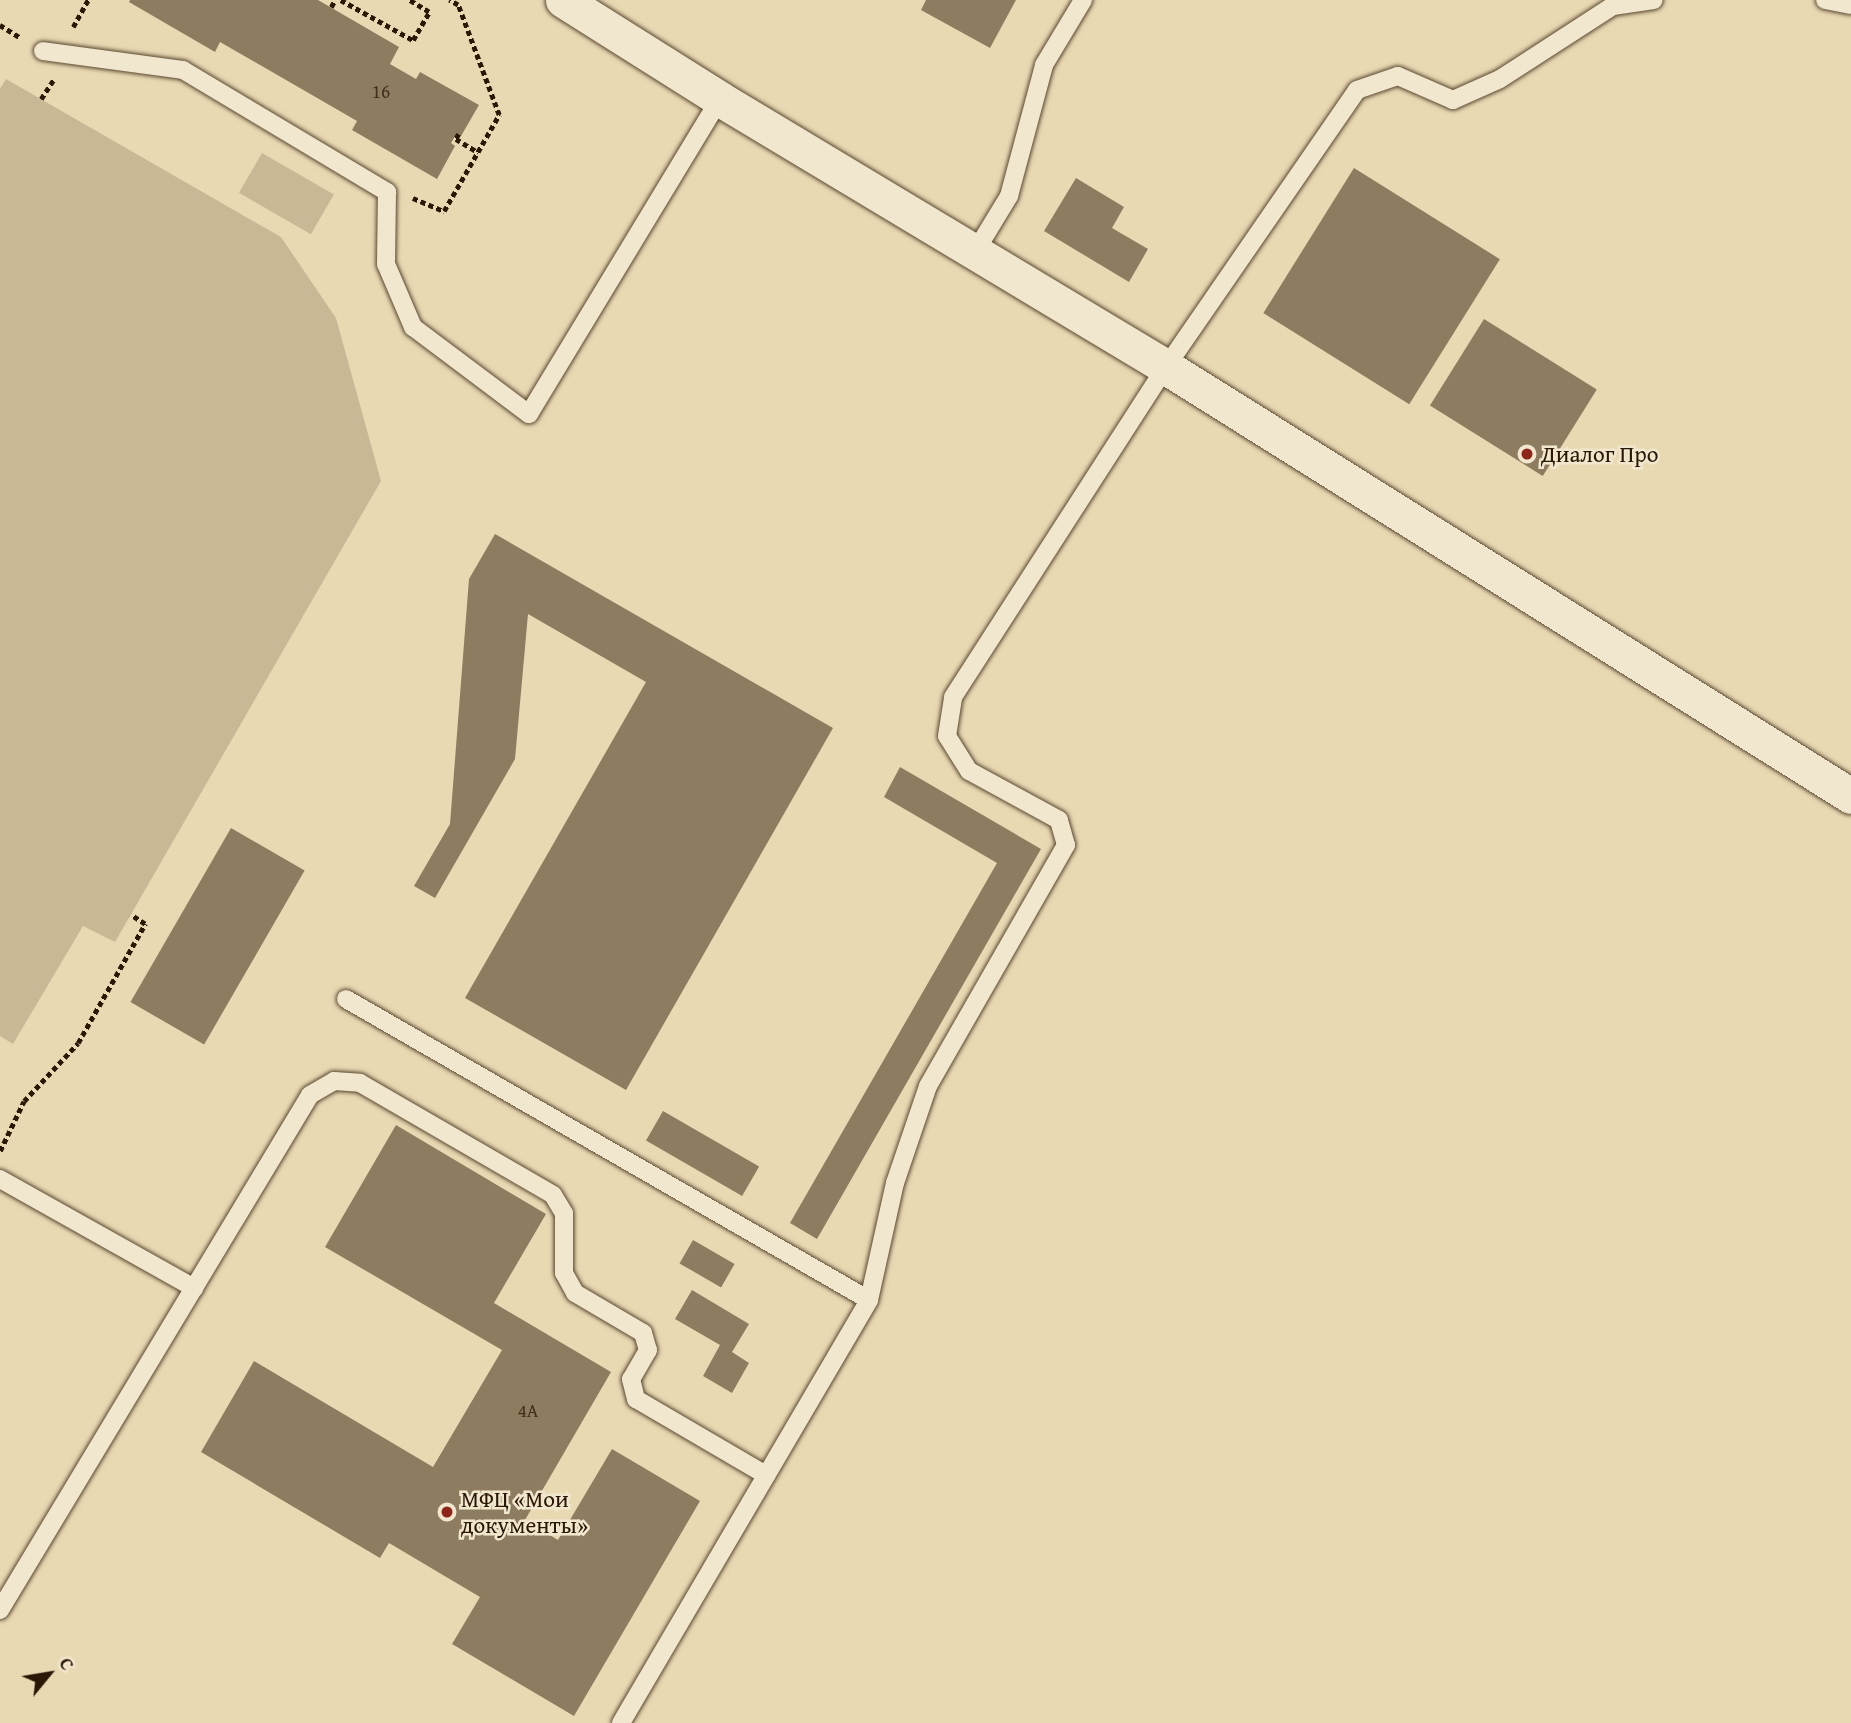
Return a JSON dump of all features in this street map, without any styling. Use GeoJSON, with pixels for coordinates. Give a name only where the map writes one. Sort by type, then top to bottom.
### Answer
{"type":"FeatureCollection","features":[{"type":"Feature","properties":{"kind":"street"},"geometry":{"type":"LineString","coordinates":[[563,0],[720,99],[1166,367],[1851,796]]}},
{"type":"Feature","properties":{"kind":"lane"},"geometry":{"type":"LineString","coordinates":[[975,252],[1009,196],[1044,65],[1083,0]]}},
{"type":"Feature","properties":{"kind":"lane"},"geometry":{"type":"LineString","coordinates":[[621,1723],[869,1300],[895,1183],[928,1086],[1066,845],[1059,820],[970,771],[947,736],[953,697],[1166,367],[1357,90],[1398,76],[1453,100],[1500,79],[1613,6],[1654,0]]}},
{"type":"Feature","properties":{"kind":"lane"},"geometry":{"type":"LineString","coordinates":[[1825,0],[1851,5]]}},
{"type":"Feature","properties":{"kind":"lane"},"geometry":{"type":"LineString","coordinates":[[43,51],[183,70],[387,192],[386,264],[413,327],[529,414],[720,99]]}},
{"type":"Feature","properties":{"kind":"lane"},"geometry":{"type":"LineString","coordinates":[[346,999],[869,1300]]}},
{"type":"Feature","properties":{"kind":"lane"},"geometry":{"type":"LineString","coordinates":[[0,1610],[310,1096],[334,1081],[360,1083],[554,1195],[564,1213],[564,1273],[575,1293],[643,1333],[649,1350],[631,1379],[636,1399],[766,1475]]}},
{"type":"Feature","properties":{"kind":"lane"},"geometry":{"type":"LineString","coordinates":[[0,1180],[194,1288]]}},
{"type":"Feature","properties":{"kind":"path"},"geometry":{"type":"LineString","coordinates":[[331,8],[335,0]]}},
{"type":"Feature","properties":{"kind":"path"},"geometry":{"type":"LineString","coordinates":[[341,0],[413,40],[429,12],[409,0]]}},
{"type":"Feature","properties":{"kind":"path"},"geometry":{"type":"LineString","coordinates":[[387,192],[422,200],[444,211],[499,115],[458,5],[449,0]]}},
{"type":"Feature","properties":{"kind":"path"},"geometry":{"type":"LineString","coordinates":[[459,134],[456,139],[478,152]]}},
{"type":"Feature","properties":{"kind":"path"},"geometry":{"type":"LineString","coordinates":[[0,1151],[24,1101],[78,1043],[145,924],[131,915]]}},
{"type":"Feature","properties":{"kind":"shaded area"},"geometry":{"type":"Polygon","coordinates":[[[6,79],[281,237],[336,318],[381,481],[115,942],[83,926],[13,1044],[0,1036],[0,89],[6,79]]]}},
{"type":"Feature","properties":{"kind":"shaded area"},"geometry":{"type":"Polygon","coordinates":[[[262,153],[334,194],[311,234],[239,193],[262,153]]]}},
{"type":"Feature","properties":{"kind":"building"},"geometry":{"type":"Polygon","coordinates":[[[318,0],[399,47],[390,64],[416,79],[420,72],[479,105],[461,136],[457,133],[451,143],[455,146],[437,179],[352,130],[357,121],[220,42],[215,52],[129,2],[318,0]]]}},
{"type":"Feature","properties":{"kind":"building"},"geometry":{"type":"Polygon","coordinates":[[[926,0],[1016,0],[990,48],[921,10],[926,0]]]}},
{"type":"Feature","properties":{"kind":"building"},"geometry":{"type":"Polygon","coordinates":[[[1354,168],[1500,259],[1409,404],[1263,313],[1354,168]]]}},
{"type":"Feature","properties":{"kind":"building"},"geometry":{"type":"Polygon","coordinates":[[[1076,178],[1124,207],[1112,228],[1148,249],[1129,282],[1044,231],[1076,178]]]}},
{"type":"Feature","properties":{"kind":"building"},"geometry":{"type":"Polygon","coordinates":[[[1484,319],[1597,389],[1543,476],[1430,406],[1484,319]]]}},
{"type":"Feature","properties":{"kind":"building"},"geometry":{"type":"Polygon","coordinates":[[[495,534],[833,728],[626,1090],[465,998],[646,682],[528,614],[515,759],[435,898],[414,886],[450,824],[469,579],[495,534]]]}},
{"type":"Feature","properties":{"kind":"building"},"geometry":{"type":"Polygon","coordinates":[[[900,767],[1041,849],[817,1239],[790,1223],[997,863],[884,797],[900,767]]]}},
{"type":"Feature","properties":{"kind":"building"},"geometry":{"type":"Polygon","coordinates":[[[231,828],[305,870],[204,1045],[131,1002],[231,828]]]}},
{"type":"Feature","properties":{"kind":"building"},"geometry":{"type":"Polygon","coordinates":[[[663,1111],[759,1166],[742,1196],[646,1140],[663,1111]]]}},
{"type":"Feature","properties":{"kind":"building"},"geometry":{"type":"Polygon","coordinates":[[[396,1125],[546,1214],[494,1303],[611,1372],[525,1520],[558,1540],[612,1449],[700,1501],[574,1716],[452,1644],[480,1597],[389,1543],[380,1558],[201,1452],[254,1361],[433,1467],[502,1350],[325,1247],[396,1125]]]}},
{"type":"Feature","properties":{"kind":"building"},"geometry":{"type":"Polygon","coordinates":[[[693,1240],[735,1264],[721,1287],[680,1263],[693,1240]]]}},
{"type":"Feature","properties":{"kind":"building"},"geometry":{"type":"Polygon","coordinates":[[[692,1290],[749,1324],[732,1352],[749,1363],[732,1393],[703,1376],[720,1345],[675,1319],[692,1290]]]}},
{"type":"Feature","properties":{"kind":"place","name":"Диалог Про"},"geometry":{"type":"Point","coordinates":[1527,454]}},
{"type":"Feature","properties":{"kind":"place","name":"МФЦ «Мои документы»"},"geometry":{"type":"Point","coordinates":[447,1512]}}]}
